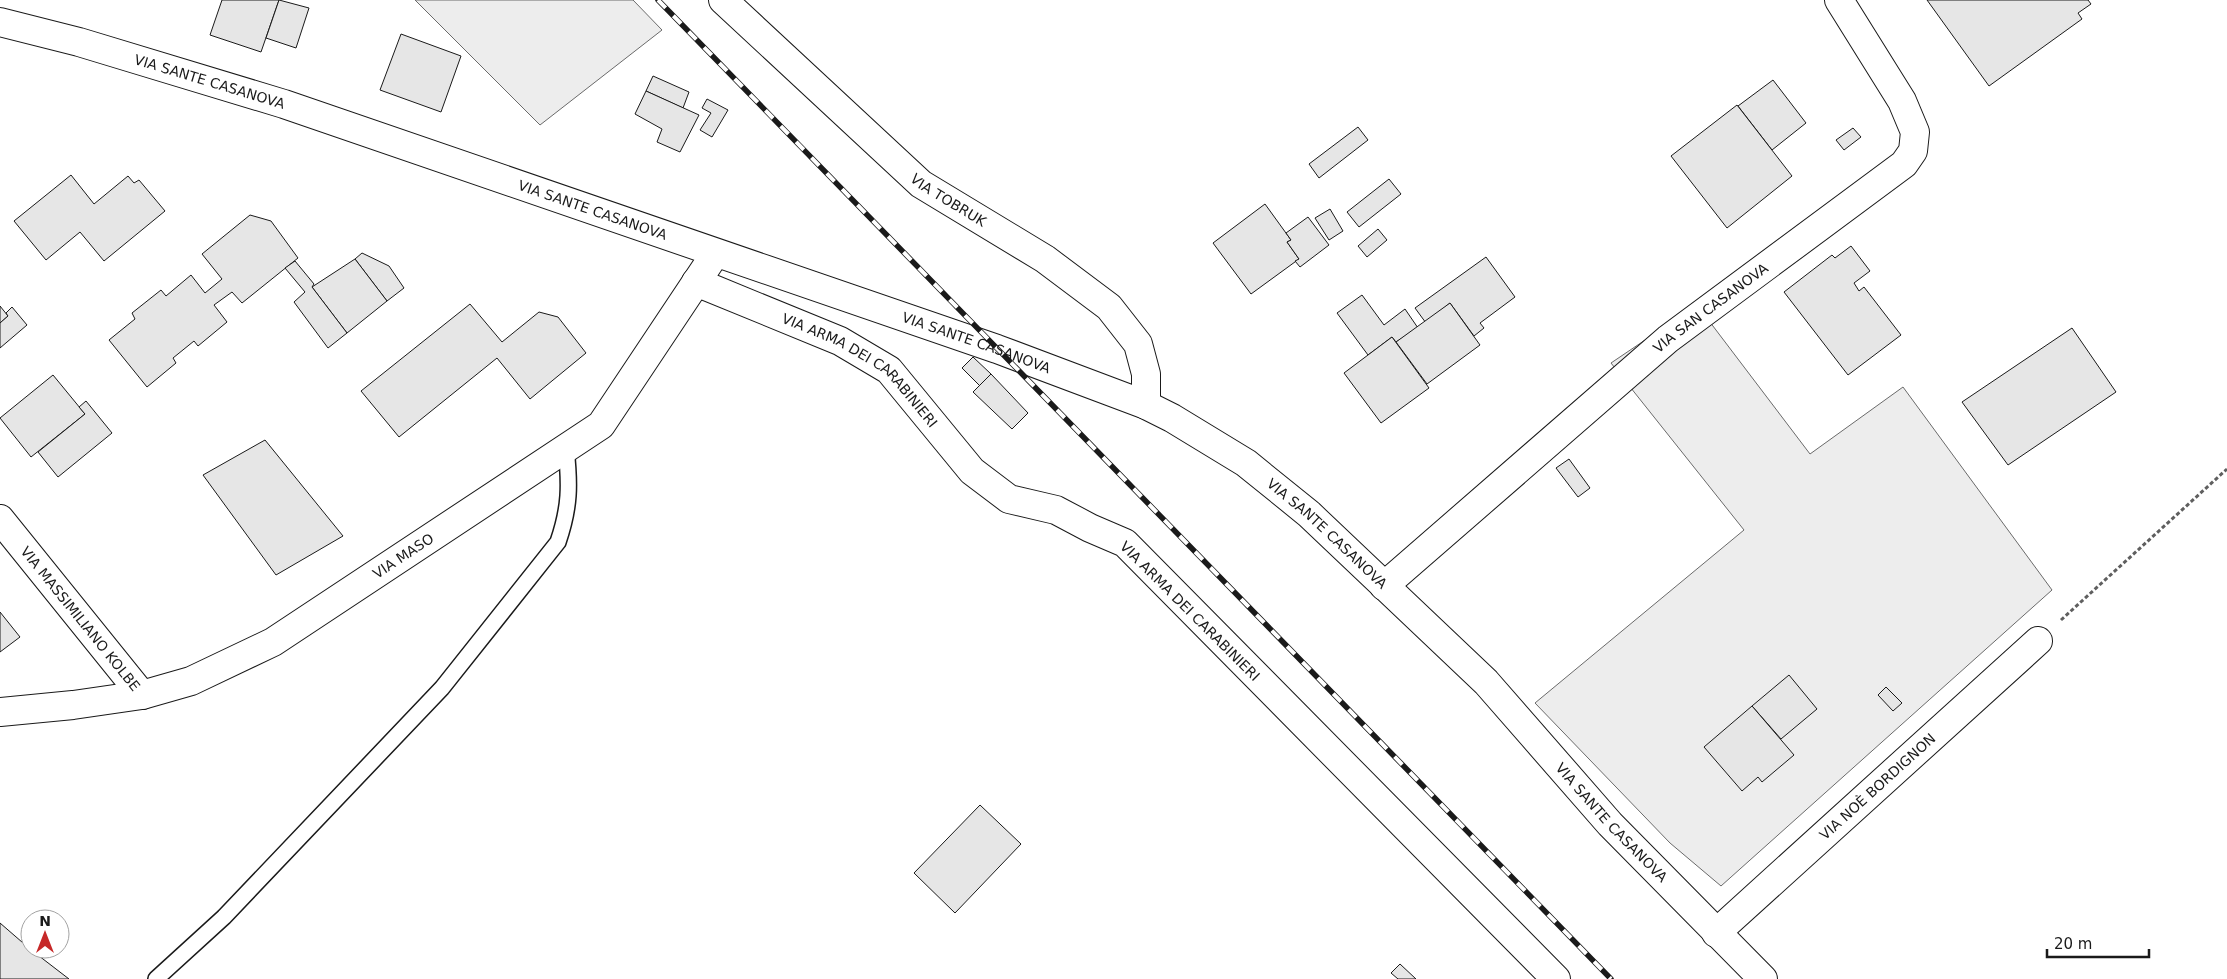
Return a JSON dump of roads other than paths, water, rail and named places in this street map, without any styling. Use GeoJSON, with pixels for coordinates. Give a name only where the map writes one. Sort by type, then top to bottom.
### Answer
{"type":"FeatureCollection","features":[{"type":"Feature","properties":{"kind":"street","name":"VIA TOBRUK"},"geometry":{"type":"LineString","coordinates":[[723,0],[921,184],[1045,259],[1109,307],[1138,344],[1146,374],[1146,405]]}},
{"type":"Feature","properties":{"kind":"street","name":"VIA SAN CASANOVA"},"geometry":{"type":"LineString","coordinates":[[1384,586],[1668,339],[1904,164],[1914,151],[1916,132],[1902,101],[1839,0]]}},
{"type":"Feature","properties":{"kind":"street","name":"VIA SANTE CASANOVA"},"geometry":{"type":"LineString","coordinates":[[0,22],[79,42],[284,104],[715,254],[997,349],[1146,405],[1172,418],[1246,463],[1309,514],[1486,682],[1610,824],[1763,979]]}},
{"type":"Feature","properties":{"kind":"street","name":"VIA MASO"},"geometry":{"type":"LineString","coordinates":[[0,712],[73,705],[142,695],[191,681],[273,642],[601,425],[715,254]]}},
{"type":"Feature","properties":{"kind":"street","name":"VIA ARMA DEI CARABINIERI"},"geometry":{"type":"LineString","coordinates":[[696,282],[840,341],[889,370],[972,471],[1008,499],[1056,510],[1090,528],[1125,542],[1556,979]]}},
{"type":"Feature","properties":{"kind":"street","name":"VIA MASSIMILIANO KOLBE"},"geometry":{"type":"LineString","coordinates":[[0,519],[142,695]]}},
{"type":"Feature","properties":{"kind":"street","name":"VIA NOÈ BORDIGNON"},"geometry":{"type":"LineString","coordinates":[[1716,932],[2038,641]]}},
{"type":"Feature","properties":{"kind":"lane"},"geometry":{"type":"LineString","coordinates":[[156,979],[224,917],[442,688],[558,542],[566,521],[570,487],[566,448]]}},
{"type":"Feature","properties":{"kind":"railway"},"geometry":{"type":"LineString","coordinates":[[658,0],[1611,979]]}}]}
